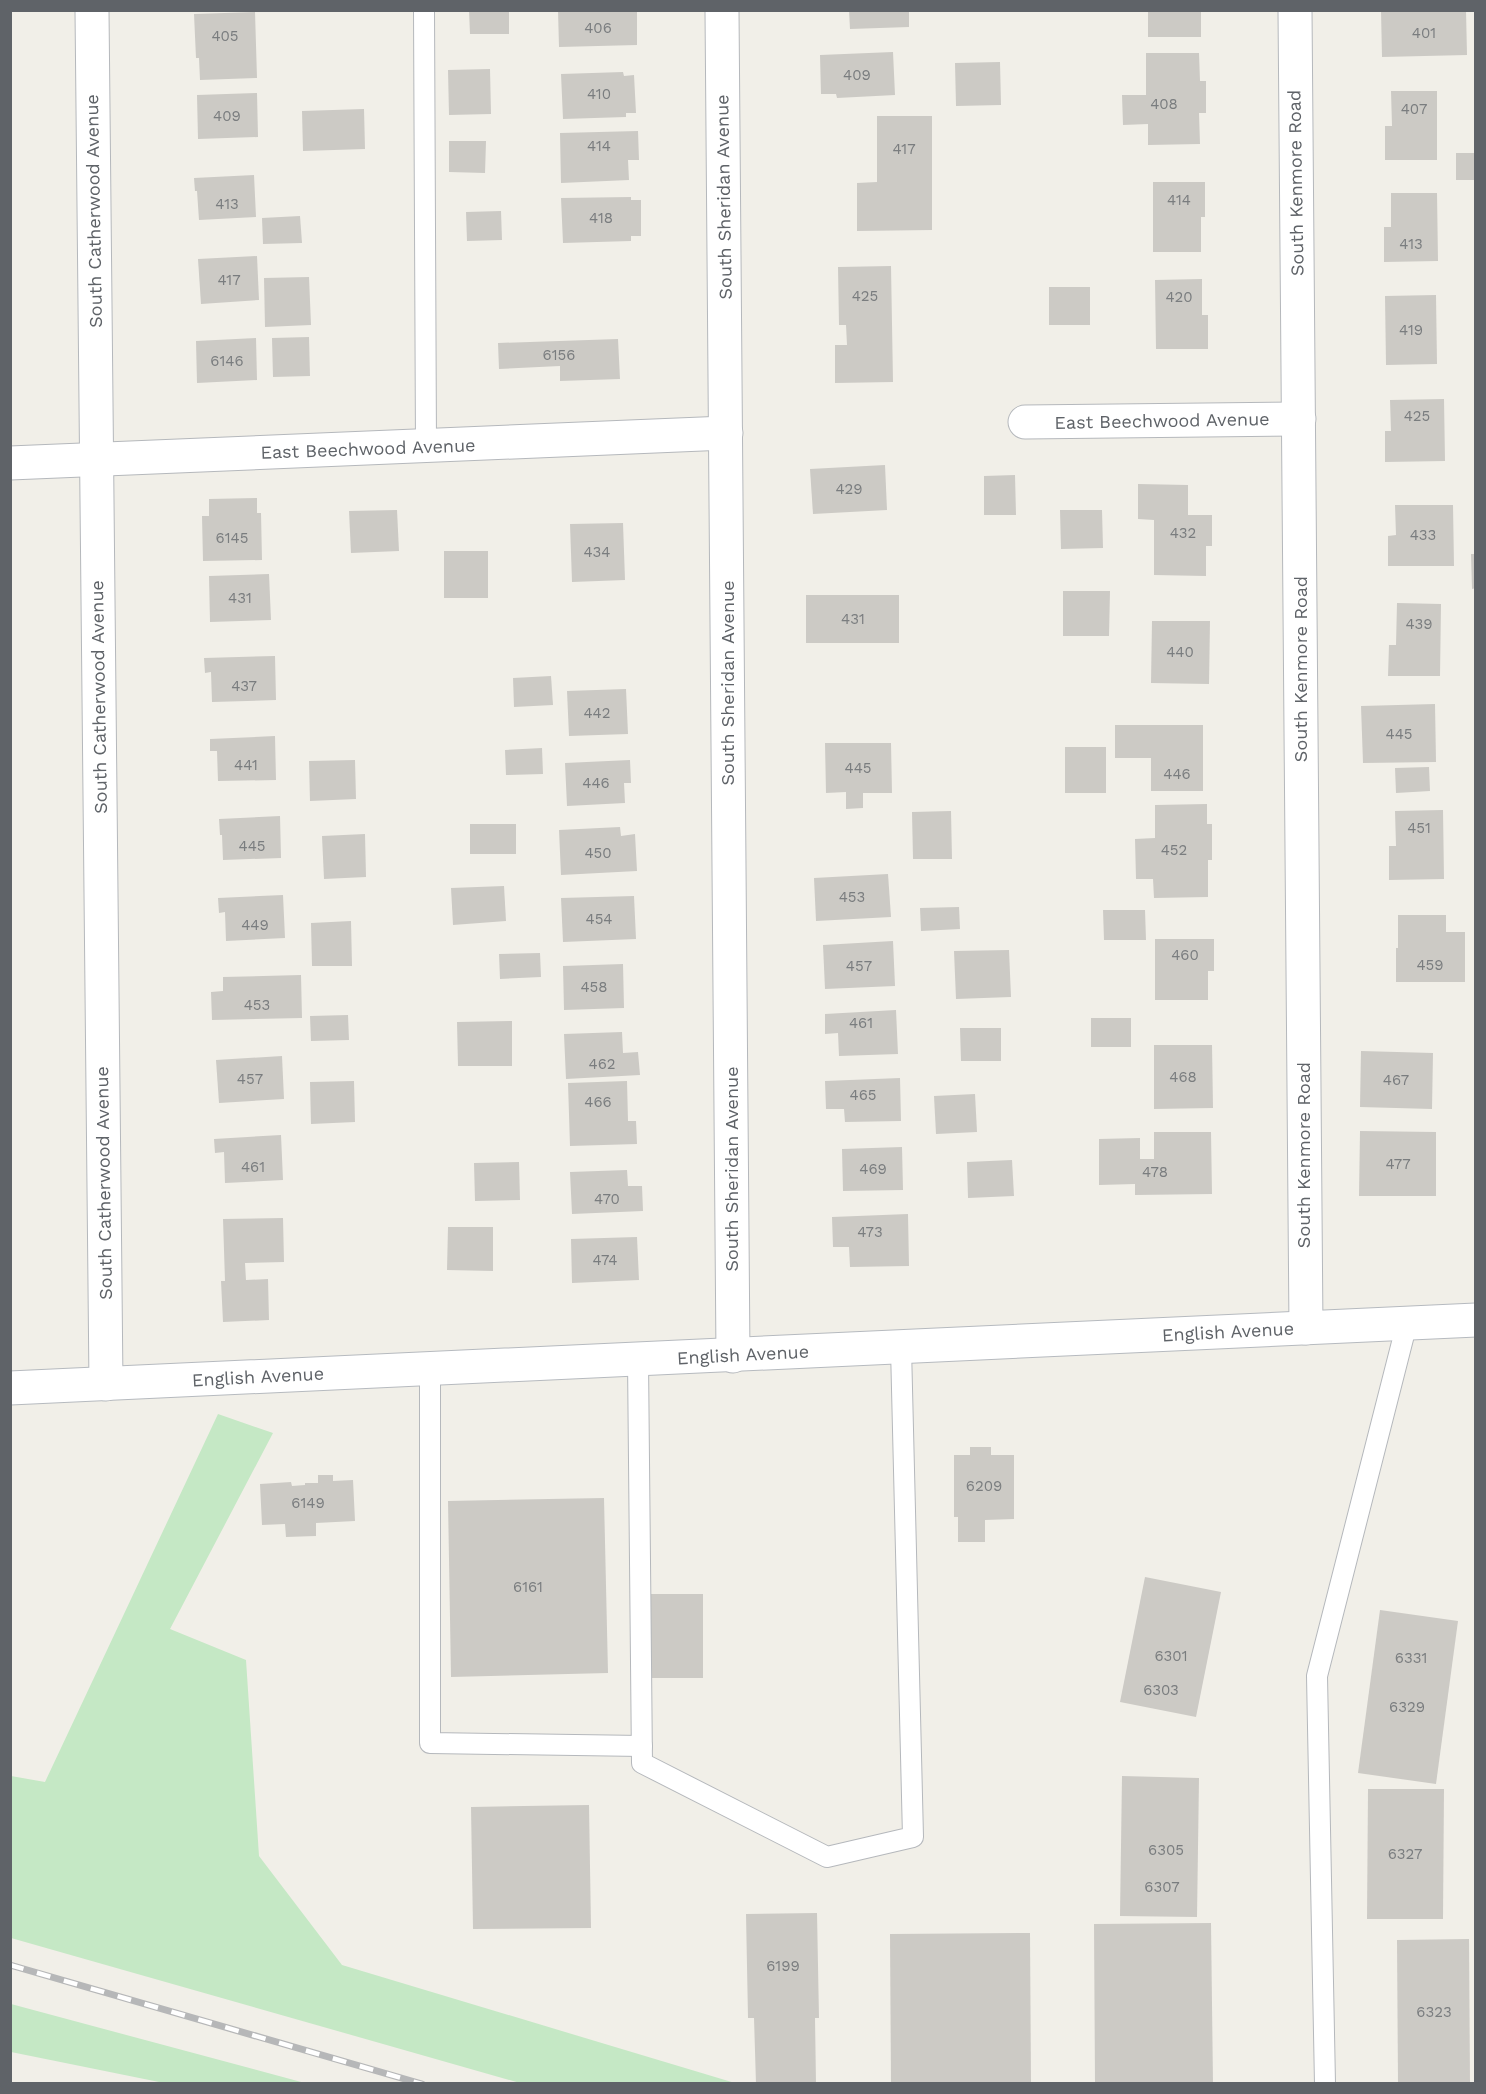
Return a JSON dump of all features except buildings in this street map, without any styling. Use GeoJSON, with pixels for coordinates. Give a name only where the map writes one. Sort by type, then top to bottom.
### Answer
{"type":"FeatureCollection","features":[{"type":"Feature","properties":{"kind":"street","name":"South Catherwood Avenue"},"geometry":{"type":"LineString","coordinates":[[92,10],[106,1384]]}},
{"type":"Feature","properties":{"kind":"street","name":"South Sheridan Avenue"},"geometry":{"type":"LineString","coordinates":[[722,10],[733,1356]]}},
{"type":"Feature","properties":{"kind":"street","name":"South Kenmore Road"},"geometry":{"type":"LineString","coordinates":[[1295,10],[1306,1328]]}},
{"type":"Feature","properties":{"kind":"street","name":"East Beechwood Avenue"},"geometry":{"type":"LineString","coordinates":[[1025,422],[1299,419]]}},
{"type":"Feature","properties":{"kind":"street","name":"East Beechwood Avenue"},"geometry":{"type":"LineString","coordinates":[[10,464],[726,433]]}},
{"type":"Feature","properties":{"kind":"street","name":"English Avenue"},"geometry":{"type":"LineString","coordinates":[[10,1388],[1476,1320]]}},
{"type":"Feature","properties":{"kind":"lane"},"geometry":{"type":"LineString","coordinates":[[424,10],[426,446]]}},
{"type":"Feature","properties":{"kind":"lane"},"geometry":{"type":"LineString","coordinates":[[1325,2084],[1317,1676],[1407,1323]]}},
{"type":"Feature","properties":{"kind":"lane"},"geometry":{"type":"LineString","coordinates":[[638,1360],[642,1763],[826,1857],[913,1837],[902,1348]]}},
{"type":"Feature","properties":{"kind":"lane"},"geometry":{"type":"LineString","coordinates":[[430,1369],[430,1743],[642,1746]]}},
{"type":"Feature","properties":{"kind":"green space"},"geometry":{"type":"Polygon","coordinates":[[[218,1414],[273,1433],[170,1629],[246,1660],[259,1856],[342,1965],[735,2083],[520,2083],[11,1938],[11,1776],[45,1782],[218,1414]]]}},
{"type":"Feature","properties":{"kind":"green space"},"geometry":{"type":"Polygon","coordinates":[[[11,2004],[305,2083],[164,2083],[11,2052],[11,2004]]]}},
{"type":"Feature","properties":{"kind":"railway"},"geometry":{"type":"LineString","coordinates":[[10,1965],[422,2084]]}}]}
